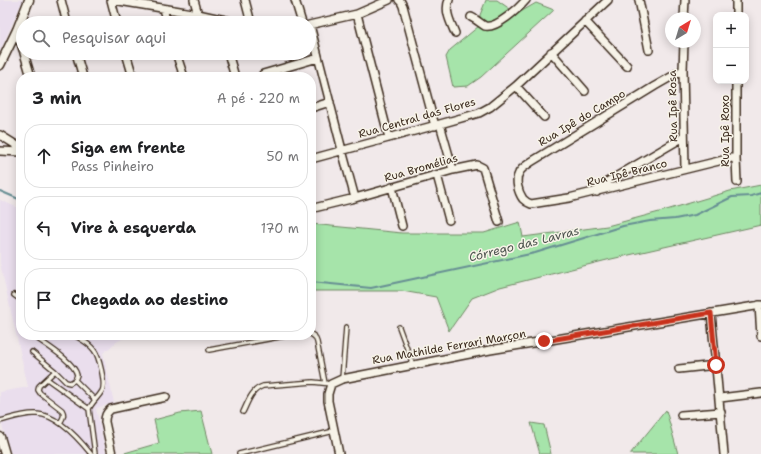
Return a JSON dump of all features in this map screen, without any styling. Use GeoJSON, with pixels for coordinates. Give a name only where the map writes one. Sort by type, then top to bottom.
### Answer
{"type":"FeatureCollection","features":[{"type":"Feature","properties":{"kind":"street"},"geometry":{"type":"LineString","coordinates":[[23,16],[29,0]]}},
{"type":"Feature","properties":{"kind":"street"},"geometry":{"type":"LineString","coordinates":[[61,0],[65,16]]}},
{"type":"Feature","properties":{"kind":"street"},"geometry":{"type":"LineString","coordinates":[[116,16],[112,0],[142,3],[163,9],[205,16]]}},
{"type":"Feature","properties":{"kind":"street"},"geometry":{"type":"LineString","coordinates":[[194,0],[198,14]]}},
{"type":"Feature","properties":{"kind":"street"},"geometry":{"type":"LineString","coordinates":[[245,0],[250,16]]}},
{"type":"Feature","properties":{"kind":"street"},"geometry":{"type":"LineString","coordinates":[[295,0],[300,16]]}},
{"type":"Feature","properties":{"kind":"street"},"geometry":{"type":"LineString","coordinates":[[316,24],[357,14],[389,0]]}},
{"type":"Feature","properties":{"kind":"street"},"geometry":{"type":"LineString","coordinates":[[398,0],[403,6],[438,125],[453,170]]}},
{"type":"Feature","properties":{"kind":"street"},"geometry":{"type":"LineString","coordinates":[[449,0],[446,5],[447,13],[455,33]]}},
{"type":"Feature","properties":{"kind":"street"},"geometry":{"type":"LineString","coordinates":[[472,17],[486,26],[494,25],[519,8],[526,0]]}},
{"type":"Feature","properties":{"kind":"street","name":"Rua Central das Flores"},"geometry":{"type":"LineString","coordinates":[[316,158],[479,113],[490,107],[516,86],[608,0]]}},
{"type":"Feature","properties":{"kind":"street"},"geometry":{"type":"LineString","coordinates":[[639,0],[649,50]]}},
{"type":"Feature","properties":{"kind":"street"},"geometry":{"type":"LineString","coordinates":[[684,0],[684,12]]}},
{"type":"Feature","properties":{"kind":"street"},"geometry":{"type":"LineString","coordinates":[[736,0],[736,12]]}},
{"type":"Feature","properties":{"kind":"street"},"geometry":{"type":"LineString","coordinates":[[163,9],[165,16]]}},
{"type":"Feature","properties":{"kind":"street"},"geometry":{"type":"LineString","coordinates":[[357,14],[390,138]]}},
{"type":"Feature","properties":{"kind":"street"},"geometry":{"type":"LineString","coordinates":[[585,21],[627,66]]}},
{"type":"Feature","properties":{"kind":"street"},"geometry":{"type":"LineString","coordinates":[[0,66],[16,32]]}},
{"type":"Feature","properties":{"kind":"street","name":"Rua Ipê Rosa"},"geometry":{"type":"LineString","coordinates":[[684,48],[685,169]]}},
{"type":"Feature","properties":{"kind":"street"},"geometry":{"type":"LineString","coordinates":[[316,50],[356,198]]}},
{"type":"Feature","properties":{"kind":"street"},"geometry":{"type":"LineString","coordinates":[[551,52],[585,91]]}},
{"type":"Feature","properties":{"kind":"street"},"geometry":{"type":"LineString","coordinates":[[26,60],[29,72]]}},
{"type":"Feature","properties":{"kind":"street"},"geometry":{"type":"LineString","coordinates":[[78,60],[82,72]]}},
{"type":"Feature","properties":{"kind":"street"},"geometry":{"type":"LineString","coordinates":[[128,60],[132,72]]}},
{"type":"Feature","properties":{"kind":"street"},"geometry":{"type":"LineString","coordinates":[[178,60],[182,72]]}},
{"type":"Feature","properties":{"kind":"street"},"geometry":{"type":"LineString","coordinates":[[230,60],[234,72]]}},
{"type":"Feature","properties":{"kind":"street"},"geometry":{"type":"LineString","coordinates":[[270,72],[311,60]]}},
{"type":"Feature","properties":{"kind":"street","name":"Rua Ipê do Campo"},"geometry":{"type":"LineString","coordinates":[[523,199],[517,182],[519,172],[523,168],[683,70]]}},
{"type":"Feature","properties":{"kind":"street","name":"Rua Ipê Roxo"},"geometry":{"type":"LineString","coordinates":[[736,84],[737,182]]}},
{"type":"Feature","properties":{"kind":"street"},"geometry":{"type":"LineString","coordinates":[[516,86],[544,117]]}},
{"type":"Feature","properties":{"kind":"street"},"geometry":{"type":"LineString","coordinates":[[316,106],[330,102]]}},
{"type":"Feature","properties":{"kind":"street"},"geometry":{"type":"LineString","coordinates":[[0,135],[16,145]]}},
{"type":"Feature","properties":{"kind":"street"},"geometry":{"type":"LineString","coordinates":[[597,192],[600,186],[684,137]]}},
{"type":"Feature","properties":{"kind":"street"},"geometry":{"type":"LineString","coordinates":[[0,152],[16,152]]}},
{"type":"Feature","properties":{"kind":"street","name":"Rua Ipê Branco"},"geometry":{"type":"LineString","coordinates":[[523,199],[531,204],[537,204],[569,198],[731,158],[736,159]]}},
{"type":"Feature","properties":{"kind":"street","name":"Rua Bromélias"},"geometry":{"type":"LineString","coordinates":[[316,208],[356,198],[453,170],[477,165],[483,168],[499,222]]}},
{"type":"Feature","properties":{"kind":"street"},"geometry":{"type":"LineString","coordinates":[[437,175],[449,220]]}},
{"type":"Feature","properties":{"kind":"street"},"geometry":{"type":"LineString","coordinates":[[392,188],[402,226]]}},
{"type":"Feature","properties":{"kind":"street"},"geometry":{"type":"LineString","coordinates":[[760,305],[761,336]]}},
{"type":"Feature","properties":{"kind":"street","name":"Rua Mathilde Ferrari Marçon"},"geometry":{"type":"LineString","coordinates":[[328,384],[342,379],[490,350],[760,305]]}},
{"type":"Feature","properties":{"kind":"street"},"geometry":{"type":"LineString","coordinates":[[711,313],[724,454]]}},
{"type":"Feature","properties":{"kind":"street"},"geometry":{"type":"LineString","coordinates":[[679,369],[716,365]]}},
{"type":"Feature","properties":{"kind":"street"},"geometry":{"type":"LineString","coordinates":[[328,384],[328,401],[339,454]]}},
{"type":"Feature","properties":{"kind":"street"},"geometry":{"type":"LineString","coordinates":[[720,398],[761,393]]}},
{"type":"Feature","properties":{"kind":"street"},"geometry":{"type":"LineString","coordinates":[[112,454],[105,422],[105,418],[110,409],[166,397]]}},
{"type":"Feature","properties":{"kind":"street"},"geometry":{"type":"LineString","coordinates":[[681,415],[721,412]]}},
{"type":"Feature","properties":{"kind":"street"},"geometry":{"type":"LineString","coordinates":[[0,437],[6,454]]}},
{"type":"Feature","properties":{"kind":"lane"},"geometry":{"type":"LineString","coordinates":[[342,379],[346,327]]}},
{"type":"Feature","properties":{"kind":"lane"},"geometry":{"type":"LineString","coordinates":[[399,327],[413,365]]}},
{"type":"Feature","properties":{"kind":"lane"},"geometry":{"type":"LineString","coordinates":[[32,352],[66,382],[70,383],[75,380],[77,375],[76,371],[70,363],[39,340]]}},
{"type":"Feature","properties":{"kind":"lane"},"geometry":{"type":"LineString","coordinates":[[82,340],[91,346],[97,355],[103,385],[101,392],[89,409],[95,454]]}},
{"type":"Feature","properties":{"kind":"lane"},"geometry":{"type":"LineString","coordinates":[[209,350],[263,340]]}},
{"type":"Feature","properties":{"kind":"lane"},"geometry":{"type":"LineString","coordinates":[[243,412],[254,391],[258,387],[313,382],[328,384],[316,340]]}},
{"type":"Feature","properties":{"kind":"lane"},"geometry":{"type":"LineString","coordinates":[[55,371],[39,386],[38,390],[62,410],[64,413],[60,423]]}},
{"type":"Feature","properties":{"kind":"lane"},"geometry":{"type":"LineString","coordinates":[[47,379],[89,409]]}},
{"type":"Feature","properties":{"kind":"lane"},"geometry":{"type":"LineString","coordinates":[[75,380],[95,400]]}},
{"type":"Feature","properties":{"kind":"lane"},"geometry":{"type":"LineString","coordinates":[[0,421],[27,414],[41,414],[60,423],[78,438],[91,454]]}},
{"type":"Feature","properties":{"kind":"lane"},"geometry":{"type":"LineString","coordinates":[[239,454],[334,431]]}},
{"type":"Feature","properties":{"kind":"shaded area"},"geometry":{"type":"Polygon","coordinates":[[[0,0],[23,0],[0,51],[0,0]]]}},
{"type":"Feature","properties":{"kind":"shaded area"},"geometry":{"type":"Polygon","coordinates":[[[0,200],[16,207],[16,334],[0,263],[0,200]]]}},
{"type":"Feature","properties":{"kind":"shaded area"},"geometry":{"type":"Polygon","coordinates":[[[17,340],[120,340],[103,353],[114,403],[96,408],[106,454],[11,454],[0,419],[0,392],[28,387],[17,340]]]}},
{"type":"Feature","properties":{"kind":"green space"},"geometry":{"type":"Polygon","coordinates":[[[486,0],[497,0],[517,14],[536,3],[554,10],[481,77],[468,86],[453,87],[446,57],[450,50],[479,26],[480,15],[486,0]]]}},
{"type":"Feature","properties":{"kind":"green space"},"geometry":{"type":"Polygon","coordinates":[[[761,185],[761,225],[607,260],[500,287],[472,298],[449,331],[436,297],[402,291],[316,291],[316,224],[402,233],[484,233],[520,222],[523,237],[607,226],[730,191],[761,185]]]}},
{"type":"Feature","properties":{"kind":"green space"},"geometry":{"type":"Polygon","coordinates":[[[666,410],[678,454],[630,454],[666,410]]]}},
{"type":"Feature","properties":{"kind":"green space"},"geometry":{"type":"Polygon","coordinates":[[[201,411],[212,454],[121,454],[159,443],[154,420],[180,413],[201,411]]]}},
{"type":"Feature","properties":{"kind":"green space"},"geometry":{"type":"Polygon","coordinates":[[[531,423],[544,425],[551,454],[540,454],[531,423]]]}},
{"type":"Feature","properties":{"kind":"waterway","name":"Córrego das Lavras"},"geometry":{"type":"LineString","coordinates":[[0,191],[16,198]]}},
{"type":"Feature","properties":{"kind":"waterway","name":"Córrego das Lavras"},"geometry":{"type":"LineString","coordinates":[[316,282],[371,288],[535,253],[623,226],[695,215],[732,197],[751,196],[761,193]]}},
{"type":"Feature","properties":{"kind":"route"},"geometry":{"type":"LineString","coordinates":[[544,341],[711,313],[716,365]]}}]}
